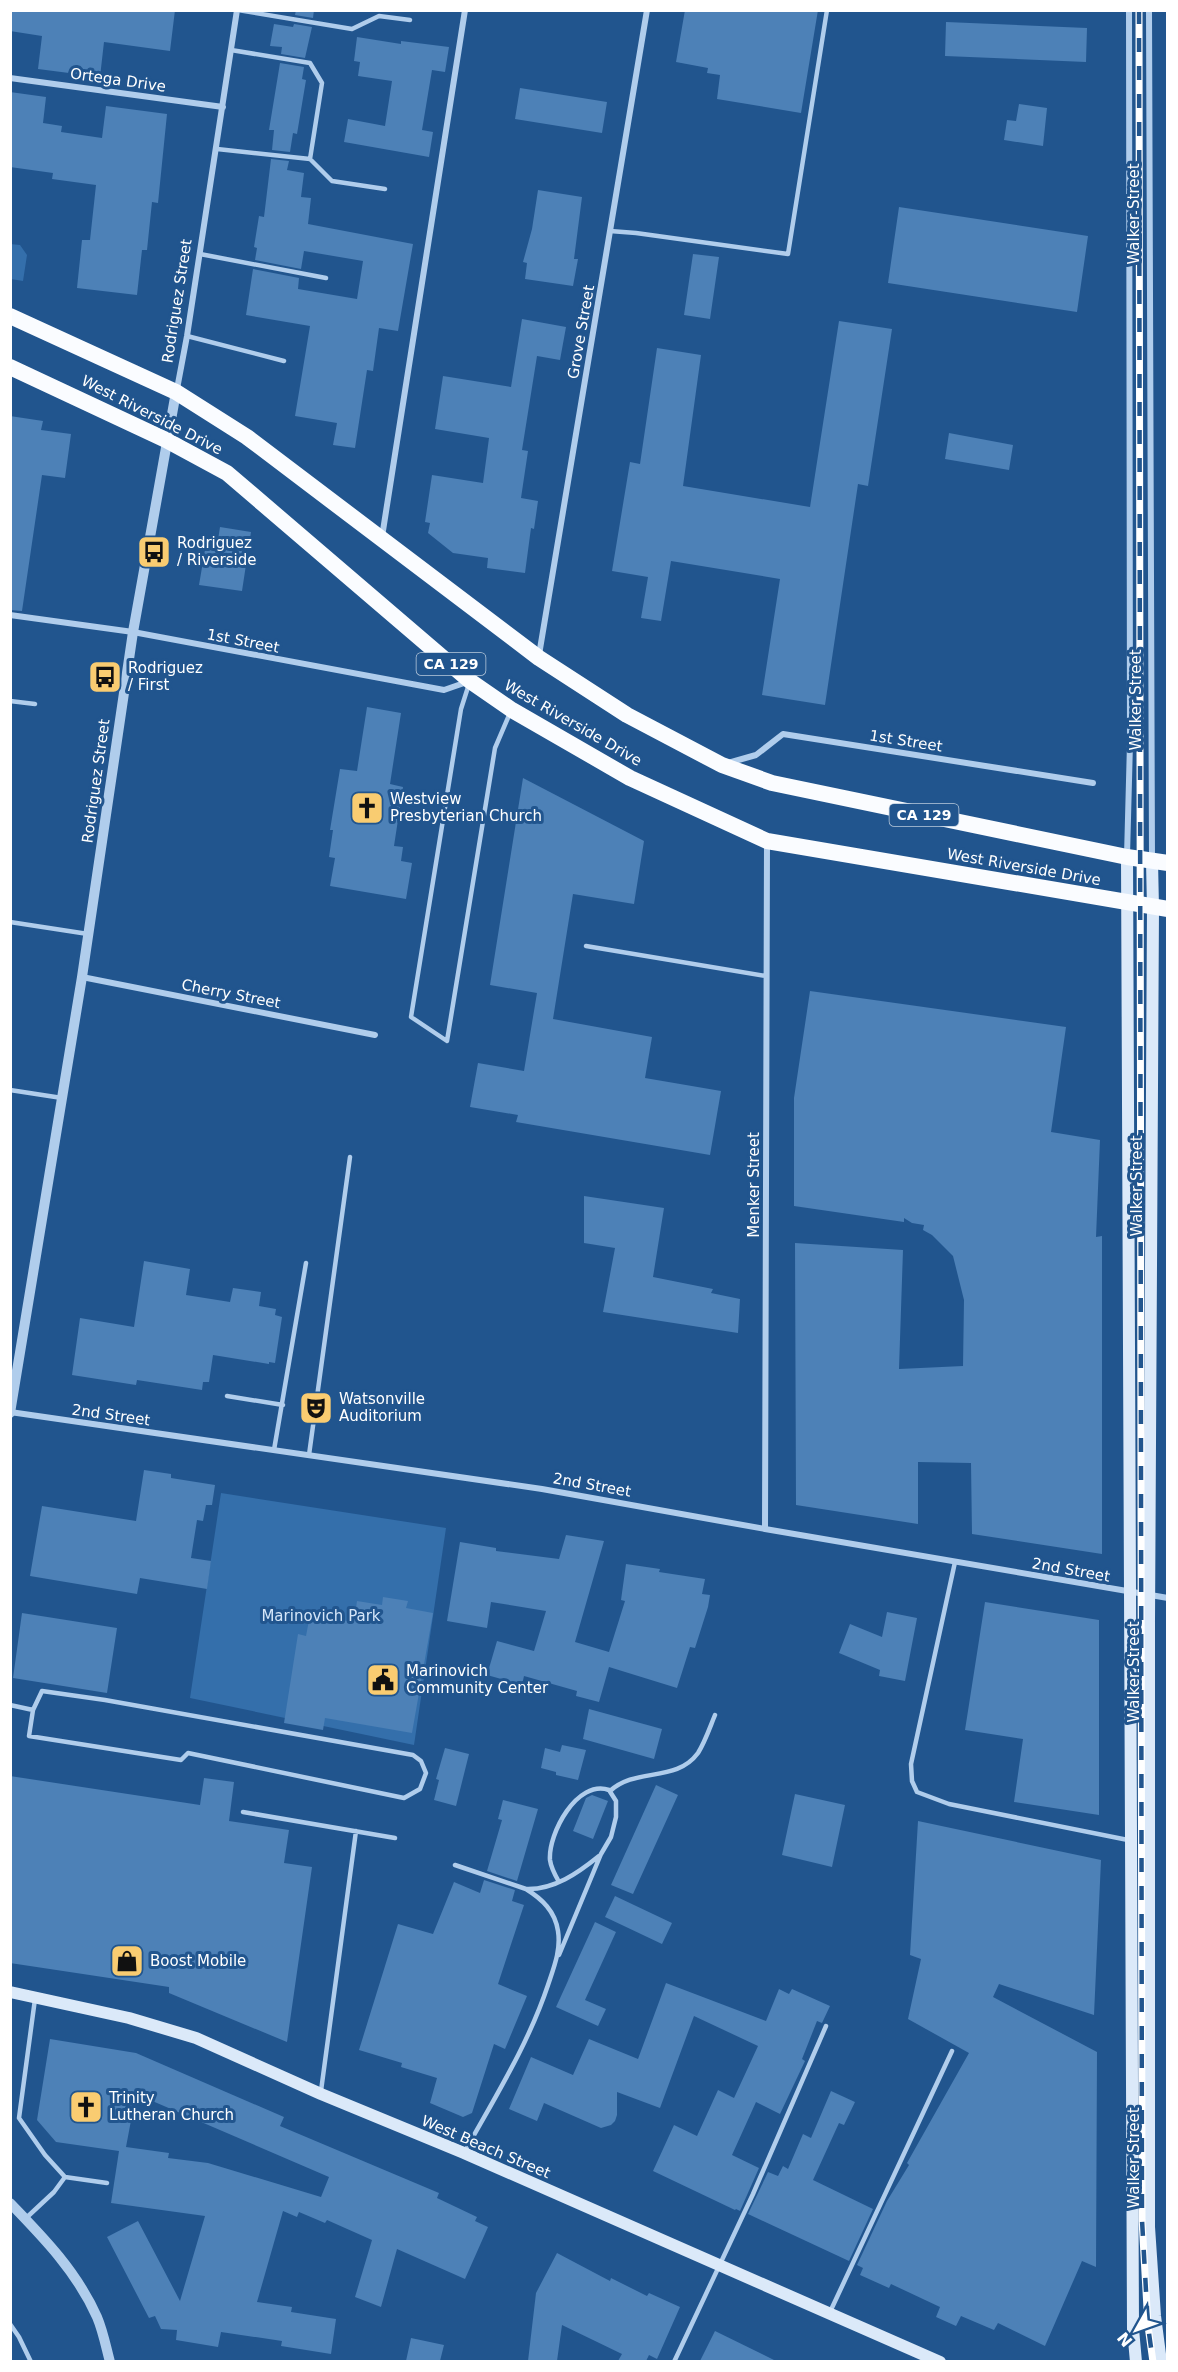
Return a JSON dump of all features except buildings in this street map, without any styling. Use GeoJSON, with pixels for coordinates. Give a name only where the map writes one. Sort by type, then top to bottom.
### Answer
{"type":"FeatureCollection","features":[{"type":"Feature","properties":{"kind":"highway","name":"West Riverside Drive"},"geometry":{"type":"LineString","coordinates":[[10,316],[176,392],[247,437],[539,658],[627,715],[722,765],[772,783],[1160,862]]}},
{"type":"Feature","properties":{"kind":"highway","name":"West Riverside Drive"},"geometry":{"type":"LineString","coordinates":[[10,366],[166,440],[226,473],[470,681],[512,710],[630,778],[767,841],[1160,908]]}},
{"type":"Feature","properties":{"kind":"main road","name":"Walker Street"},"geometry":{"type":"LineString","coordinates":[[1127,857],[1133,2329],[1136,2361]]}},
{"type":"Feature","properties":{"kind":"main road","name":"Walker Street"},"geometry":{"type":"LineString","coordinates":[[1160,862],[1150,1596],[1149,2227],[1155,2316],[1161,2361]]}},
{"type":"Feature","properties":{"kind":"main road","name":"West Beach Street"},"geometry":{"type":"LineString","coordinates":[[10,1992],[161,2026],[196,2038],[940,2361]]}},
{"type":"Feature","properties":{"kind":"street","name":"Rodriguez Street"},"geometry":{"type":"LineString","coordinates":[[11,1413],[82,977],[133,632],[166,440],[187,336],[238,10]]}},
{"type":"Feature","properties":{"kind":"street"},"geometry":{"type":"LineString","coordinates":[[381,540],[465,10]]}},
{"type":"Feature","properties":{"kind":"street","name":"Grove Street"},"geometry":{"type":"LineString","coordinates":[[539,658],[647,10]]}},
{"type":"Feature","properties":{"kind":"street","name":"Walker Street"},"geometry":{"type":"LineString","coordinates":[[1127,857],[1130,789],[1129,10]]}},
{"type":"Feature","properties":{"kind":"street","name":"Walker Street"},"geometry":{"type":"LineString","coordinates":[[1149,10],[1160,862]]}},
{"type":"Feature","properties":{"kind":"street","name":"Ortega Drive"},"geometry":{"type":"LineString","coordinates":[[10,78],[223,106]]}},
{"type":"Feature","properties":{"kind":"street","name":"1st Street"},"geometry":{"type":"LineString","coordinates":[[10,615],[133,632],[444,690],[470,681]]}},
{"type":"Feature","properties":{"kind":"street","name":"1st Street"},"geometry":{"type":"LineString","coordinates":[[722,765],[756,755],[783,734],[1093,783]]}},
{"type":"Feature","properties":{"kind":"street","name":"Menker Street"},"geometry":{"type":"LineString","coordinates":[[765,1529],[767,841]]}},
{"type":"Feature","properties":{"kind":"street","name":"Cherry Street"},"geometry":{"type":"LineString","coordinates":[[82,977],[375,1035]]}},
{"type":"Feature","properties":{"kind":"street","name":"2nd Street"},"geometry":{"type":"LineString","coordinates":[[11,1413],[543,1488],[765,1529],[1167,1598]]}},
{"type":"Feature","properties":{"kind":"street"},"geometry":{"type":"LineString","coordinates":[[10,2203],[47,2240],[77,2280],[98,2318],[110,2361]]}},
{"type":"Feature","properties":{"kind":"lane"},"geometry":{"type":"LineString","coordinates":[[238,10],[352,29],[379,16],[410,20]]}},
{"type":"Feature","properties":{"kind":"lane"},"geometry":{"type":"LineString","coordinates":[[610,231],[788,254],[827,10]]}},
{"type":"Feature","properties":{"kind":"lane"},"geometry":{"type":"LineString","coordinates":[[231,50],[310,63],[322,83],[310,159]]}},
{"type":"Feature","properties":{"kind":"lane"},"geometry":{"type":"LineString","coordinates":[[217,149],[310,159],[332,181],[385,189]]}},
{"type":"Feature","properties":{"kind":"lane"},"geometry":{"type":"LineString","coordinates":[[200,254],[326,278]]}},
{"type":"Feature","properties":{"kind":"lane"},"geometry":{"type":"LineString","coordinates":[[187,336],[284,362]]}},
{"type":"Feature","properties":{"kind":"lane"},"geometry":{"type":"LineString","coordinates":[[470,681],[461,709],[411,1017],[447,1041],[495,748],[512,710]]}},
{"type":"Feature","properties":{"kind":"lane"},"geometry":{"type":"LineString","coordinates":[[10,701],[35,704]]}},
{"type":"Feature","properties":{"kind":"lane"},"geometry":{"type":"LineString","coordinates":[[10,922],[88,934]]}},
{"type":"Feature","properties":{"kind":"lane"},"geometry":{"type":"LineString","coordinates":[[586,946],[766,976]]}},
{"type":"Feature","properties":{"kind":"lane"},"geometry":{"type":"LineString","coordinates":[[10,1090],[62,1098]]}},
{"type":"Feature","properties":{"kind":"lane"},"geometry":{"type":"LineString","coordinates":[[309,1455],[350,1156]]}},
{"type":"Feature","properties":{"kind":"lane"},"geometry":{"type":"LineString","coordinates":[[274,1450],[306,1263]]}},
{"type":"Feature","properties":{"kind":"lane"},"geometry":{"type":"LineString","coordinates":[[227,1396],[283,1405]]}},
{"type":"Feature","properties":{"kind":"lane"},"geometry":{"type":"LineString","coordinates":[[955,1562],[911,1764],[912,1781],[916,1791],[949,1804],[1131,1840]]}},
{"type":"Feature","properties":{"kind":"lane"},"geometry":{"type":"LineString","coordinates":[[42,1691],[105,1700],[413,1755],[421,1761],[426,1773],[420,1789],[404,1798],[188,1753],[182,1760],[29,1736],[33,1710],[42,1691]]}},
{"type":"Feature","properties":{"kind":"lane"},"geometry":{"type":"LineString","coordinates":[[10,1705],[33,1710]]}},
{"type":"Feature","properties":{"kind":"lane"},"geometry":{"type":"LineString","coordinates":[[610,1791],[631,1778],[670,1772],[689,1762],[702,1746],[715,1715]]}},
{"type":"Feature","properties":{"kind":"lane"},"geometry":{"type":"LineString","coordinates":[[464,2153],[527,2040],[601,1854],[611,1837],[616,1817],[616,1801],[610,1791],[601,1788],[589,1791],[573,1803],[564,1815],[550,1854],[552,1868],[559,1881]]}},
{"type":"Feature","properties":{"kind":"lane"},"geometry":{"type":"LineString","coordinates":[[243,1812],[395,1838]]}},
{"type":"Feature","properties":{"kind":"lane"},"geometry":{"type":"LineString","coordinates":[[321,2094],[356,1831]]}},
{"type":"Feature","properties":{"kind":"lane"},"geometry":{"type":"LineString","coordinates":[[526,1889],[542,1888],[559,1881],[601,1854]]}},
{"type":"Feature","properties":{"kind":"lane"},"geometry":{"type":"LineString","coordinates":[[455,1865],[526,1889],[548,1906],[556,1923],[558,1948],[554,1969]]}},
{"type":"Feature","properties":{"kind":"lane"},"geometry":{"type":"LineString","coordinates":[[35,1997],[19,2118],[45,2155],[65,2177],[107,2183]]}},
{"type":"Feature","properties":{"kind":"lane"},"geometry":{"type":"LineString","coordinates":[[674,2361],[753,2194],[826,2026]]}},
{"type":"Feature","properties":{"kind":"lane"},"geometry":{"type":"LineString","coordinates":[[830,2312],[952,2051]]}},
{"type":"Feature","properties":{"kind":"lane"},"geometry":{"type":"LineString","coordinates":[[25,2218],[54,2192],[65,2177]]}},
{"type":"Feature","properties":{"kind":"lane"},"geometry":{"type":"LineString","coordinates":[[10,2324],[20,2337],[31,2361]]}},
{"type":"Feature","properties":{"kind":"green space"},"geometry":{"type":"Polygon","coordinates":[[[10,244],[20,245],[27,255],[23,281],[11,279],[10,244]]]}},
{"type":"Feature","properties":{"kind":"green space","name":"Marinovich Park"},"geometry":{"type":"Polygon","coordinates":[[[221,1493],[446,1528],[414,1745],[190,1698],[221,1493]]]}},
{"type":"Feature","properties":{"kind":"railway"},"geometry":{"type":"LineString","coordinates":[[1139,10],[1142,2220],[1148,2326],[1153,2362]]}},
{"type":"Feature","properties":{"kind":"place","name":"Rodriguez / Riverside"},"geometry":{"type":"Point","coordinates":[154,552]}},
{"type":"Feature","properties":{"kind":"place","name":"Rodriguez / First"},"geometry":{"type":"Point","coordinates":[105,677]}},
{"type":"Feature","properties":{"kind":"place","name":"Westview Presbyterian Church"},"geometry":{"type":"Point","coordinates":[367,808]}},
{"type":"Feature","properties":{"kind":"place","name":"Watsonville Auditorium"},"geometry":{"type":"Point","coordinates":[316,1408]}},
{"type":"Feature","properties":{"kind":"place","name":"Marinovich Community Center"},"geometry":{"type":"Point","coordinates":[383,1680]}},
{"type":"Feature","properties":{"kind":"place","name":"Boost Mobile"},"geometry":{"type":"Point","coordinates":[127,1961]}},
{"type":"Feature","properties":{"kind":"place","name":"Trinity Lutheran Church"},"geometry":{"type":"Point","coordinates":[86,2107]}}]}
